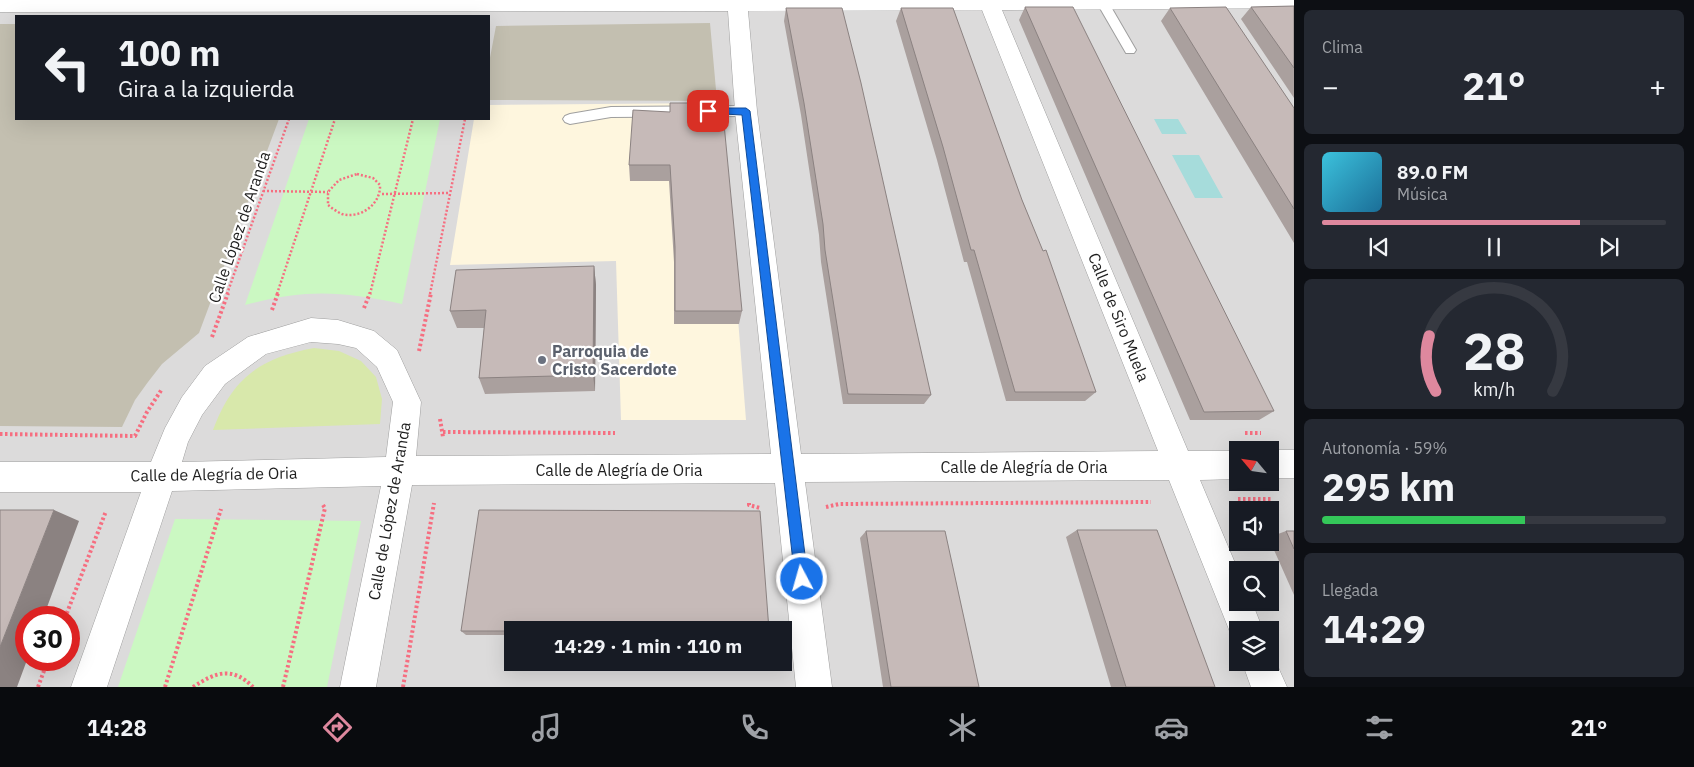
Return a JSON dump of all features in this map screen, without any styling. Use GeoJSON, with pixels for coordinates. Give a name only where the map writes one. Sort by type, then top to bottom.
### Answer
{"type":"FeatureCollection","features":[{"type":"Feature","properties":{"kind":"street"},"geometry":{"type":"LineString","coordinates":[[0,6],[738,6],[1294,2]]}},
{"type":"Feature","properties":{"kind":"street","name":"Calle de Siro Muela"},"geometry":{"type":"LineString","coordinates":[[990,4],[1242,621]]}},
{"type":"Feature","properties":{"kind":"street"},"geometry":{"type":"LineString","coordinates":[[1218,4],[1232,26]]}},
{"type":"Feature","properties":{"kind":"street"},"geometry":{"type":"LineString","coordinates":[[738,6],[746,111],[814,687]]}},
{"type":"Feature","properties":{"kind":"street","name":"Calle de López de Aranda"},"geometry":{"type":"LineString","coordinates":[[89,687],[175,438],[192,406],[215,375],[258,345],[311,330],[338,332],[364,339],[387,359],[407,402],[399,471],[358,687]]}},
{"type":"Feature","properties":{"kind":"street"},"geometry":{"type":"LineString","coordinates":[[1279,464],[1294,464]]}},
{"type":"Feature","properties":{"kind":"street","name":"Calle de Alegría de Oria"},"geometry":{"type":"LineString","coordinates":[[0,477],[161,477],[399,471],[1229,465]]}},
{"type":"Feature","properties":{"kind":"street"},"geometry":{"type":"LineString","coordinates":[[1263,671],[1269,687]]}},
{"type":"Feature","properties":{"kind":"lane"},"geometry":{"type":"LineString","coordinates":[[1103,3],[1130,50]]}},
{"type":"Feature","properties":{"kind":"lane"},"geometry":{"type":"LineString","coordinates":[[570,119],[611,112],[746,111]]}},
{"type":"Feature","properties":{"kind":"path","name":"Calle López de Aranda"},"geometry":{"type":"LineString","coordinates":[[210,342],[289,120]]}},
{"type":"Feature","properties":{"kind":"path"},"geometry":{"type":"LineString","coordinates":[[270,315],[335,120]]}},
{"type":"Feature","properties":{"kind":"path"},"geometry":{"type":"LineString","coordinates":[[361,313],[369,297],[413,120]]}},
{"type":"Feature","properties":{"kind":"path"},"geometry":{"type":"LineString","coordinates":[[419,351],[465,120]]}},
{"type":"Feature","properties":{"kind":"path"},"geometry":{"type":"LineString","coordinates":[[357,174],[373,177],[379,182],[382,194],[373,207],[348,215],[339,214],[328,205],[328,192],[339,180],[357,174]]}},
{"type":"Feature","properties":{"kind":"path"},"geometry":{"type":"LineString","coordinates":[[263,191],[328,192]]}},
{"type":"Feature","properties":{"kind":"path"},"geometry":{"type":"LineString","coordinates":[[382,194],[450,193]]}},
{"type":"Feature","properties":{"kind":"path"},"geometry":{"type":"LineString","coordinates":[[0,434],[136,436],[147,412],[165,386]]}},
{"type":"Feature","properties":{"kind":"path"},"geometry":{"type":"LineString","coordinates":[[444,432],[619,433]]}},
{"type":"Feature","properties":{"kind":"path"},"geometry":{"type":"LineString","coordinates":[[283,687],[324,508],[320,500]]}},
{"type":"Feature","properties":{"kind":"path"},"geometry":{"type":"LineString","coordinates":[[69,606],[108,503]]}},
{"type":"Feature","properties":{"kind":"path"},"geometry":{"type":"LineString","coordinates":[[165,687],[222,506]]}},
{"type":"Feature","properties":{"kind":"path"},"geometry":{"type":"LineString","coordinates":[[403,687],[434,507]]}},
{"type":"Feature","properties":{"kind":"path"},"geometry":{"type":"LineString","coordinates":[[38,687],[44,671]]}},
{"type":"Feature","properties":{"kind":"path"},"geometry":{"type":"LineString","coordinates":[[193,687],[205,678],[219,673],[233,673],[245,678],[253,687]]}},
{"type":"Feature","properties":{"kind":"shaded area"},"geometry":{"type":"Polygon","coordinates":[[[0,0],[1294,0],[1294,687],[0,687],[0,0]]]}},
{"type":"Feature","properties":{"kind":"shaded area"},"geometry":{"type":"Polygon","coordinates":[[[710,23],[717,101],[490,100],[490,58],[496,26],[710,23]]]}},
{"type":"Feature","properties":{"kind":"shaded area"},"geometry":{"type":"Polygon","coordinates":[[[0,24],[15,24],[15,120],[279,120],[199,333],[162,364],[135,400],[122,427],[0,426],[0,24]]]}},
{"type":"Feature","properties":{"kind":"shaded area"},"geometry":{"type":"Polygon","coordinates":[[[721,103],[746,420],[621,420],[616,261],[450,265],[474,120],[490,120],[490,105],[721,103]]]}},
{"type":"Feature","properties":{"kind":"green space"},"geometry":{"type":"Polygon","coordinates":[[[309,120],[440,120],[402,304],[341,294],[305,294],[245,305],[309,120]]]}},
{"type":"Feature","properties":{"kind":"green space"},"geometry":{"type":"Polygon","coordinates":[[[314,348],[339,351],[361,361],[376,377],[382,399],[380,424],[213,430],[229,397],[250,373],[278,358],[314,348]]]}},
{"type":"Feature","properties":{"kind":"green space"},"geometry":{"type":"Polygon","coordinates":[[[175,519],[361,521],[327,687],[118,687],[175,519]]]}},
{"type":"Feature","properties":{"kind":"water"},"geometry":{"type":"Polygon","coordinates":[[[1154,119],[1178,119],[1187,134],[1162,134],[1154,119]]]}},
{"type":"Feature","properties":{"kind":"water"},"geometry":{"type":"Polygon","coordinates":[[[1172,155],[1199,155],[1223,198],[1195,198],[1172,155]]]}},
{"type":"Feature","properties":{"kind":"building"},"geometry":{"type":"Polygon","coordinates":[[[1294,6],[1294,68],[1251,7],[1294,6]]]}},
{"type":"Feature","properties":{"kind":"building"},"geometry":{"type":"Polygon","coordinates":[[[1025,7],[1073,7],[1274,411],[1204,412],[1025,7]]]}},
{"type":"Feature","properties":{"kind":"building"},"geometry":{"type":"Polygon","coordinates":[[[1226,7],[1294,108],[1294,209],[1170,8],[1226,7]]]}},
{"type":"Feature","properties":{"kind":"building"},"geometry":{"type":"Polygon","coordinates":[[[786,8],[842,8],[861,83],[931,395],[848,394],[804,103],[786,8]]]}},
{"type":"Feature","properties":{"kind":"building"},"geometry":{"type":"Polygon","coordinates":[[[901,8],[953,8],[1022,200],[1043,251],[1046,250],[1096,392],[1015,392],[974,250],[971,250],[943,147],[901,8]]]}},
{"type":"Feature","properties":{"kind":"building"},"geometry":{"type":"Polygon","coordinates":[[[670,103],[722,103],[742,311],[675,311],[675,247],[670,165],[629,165],[633,110],[670,112],[670,103]]]}},
{"type":"Feature","properties":{"kind":"building","name":"Parroquia de Cristo Sacerdote"},"geometry":{"type":"Polygon","coordinates":[[[594,266],[593,375],[479,378],[486,310],[450,311],[456,270],[594,266]]]}},
{"type":"Feature","properties":{"kind":"building"},"geometry":{"type":"Polygon","coordinates":[[[0,510],[54,510],[15,606],[0,647],[0,510]]]}},
{"type":"Feature","properties":{"kind":"building"},"geometry":{"type":"Polygon","coordinates":[[[479,510],[760,511],[768,621],[504,621],[504,631],[461,631],[479,510]]]}},
{"type":"Feature","properties":{"kind":"building"},"geometry":{"type":"Polygon","coordinates":[[[1077,530],[1157,530],[1215,687],[1126,687],[1077,530]]]}},
{"type":"Feature","properties":{"kind":"building"},"geometry":{"type":"Polygon","coordinates":[[[866,531],[945,531],[979,687],[891,687],[866,531]]]}},
{"type":"Feature","properties":{"kind":"building"},"geometry":{"type":"Polygon","coordinates":[[[1286,531],[1294,531],[1294,549],[1286,531]]]}},
{"type":"Feature","properties":{"kind":"place","name":"Parroquia de Cristo Sacerdote"},"geometry":{"type":"Point","coordinates":[542,360]}},
{"type":"Feature","properties":{"kind":"route"},"geometry":{"type":"LineString","coordinates":[[708,111],[746,111],[802,579]]}}]}
